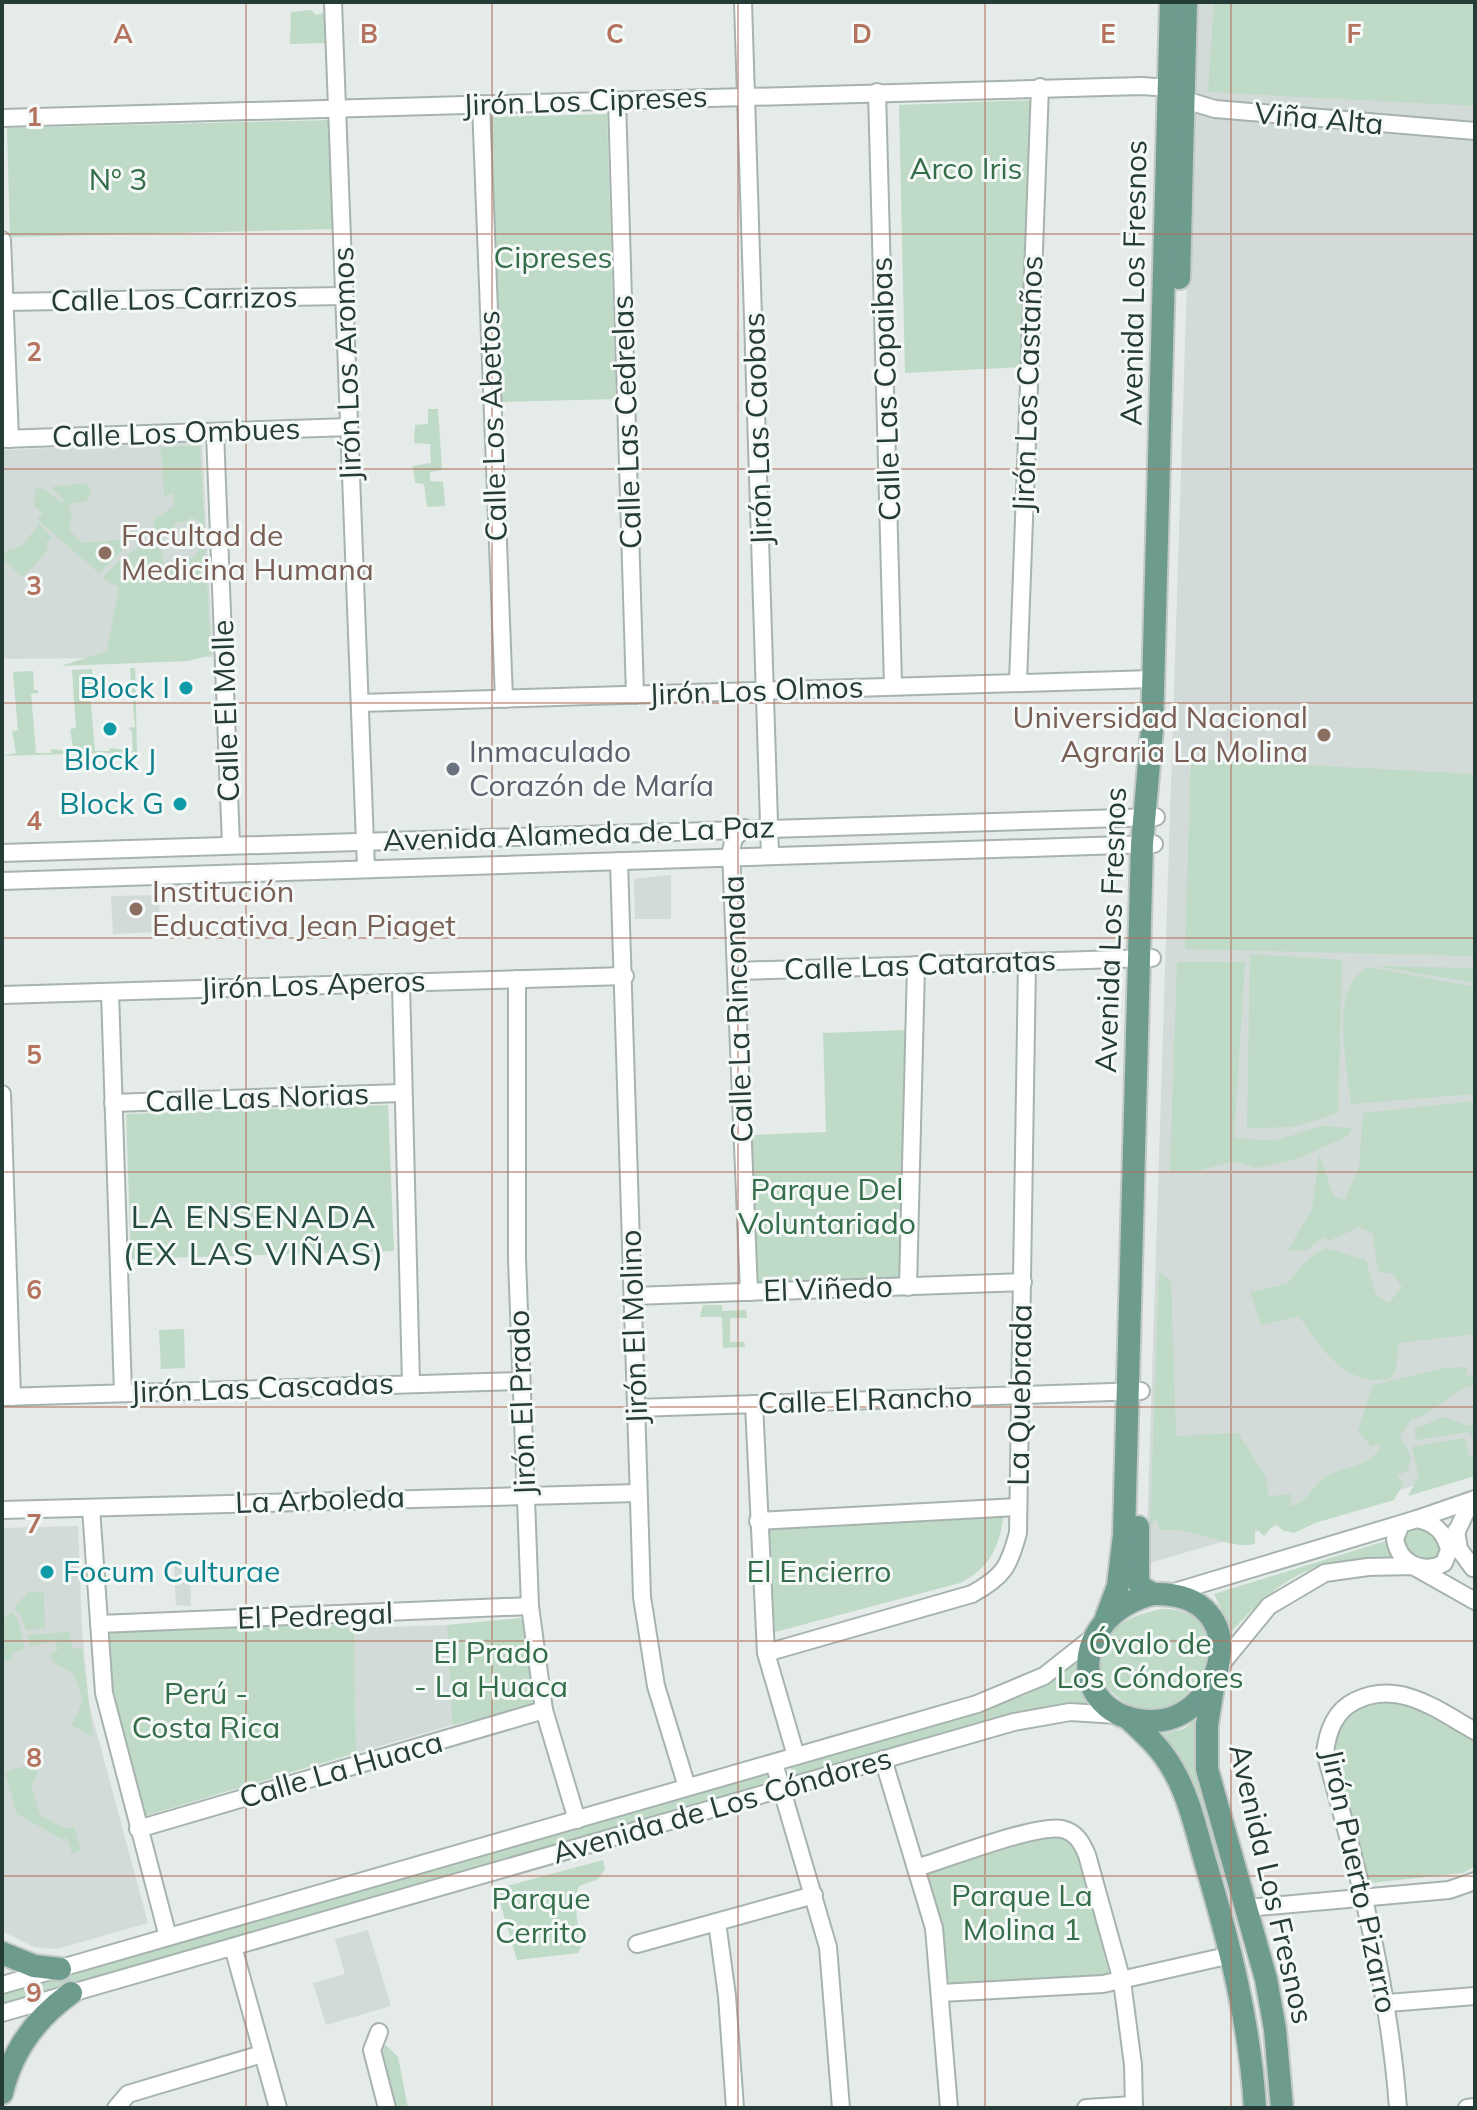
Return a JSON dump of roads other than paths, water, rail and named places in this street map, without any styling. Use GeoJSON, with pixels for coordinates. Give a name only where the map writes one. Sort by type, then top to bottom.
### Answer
{"type":"FeatureCollection","features":[{"type":"Feature","properties":{"kind":"main road","name":"Avenida Los Fresnos"},"geometry":{"type":"LineString","coordinates":[[1150,817],[1165,733],[1177,94],[1171,2]]}},
{"type":"Feature","properties":{"kind":"main road","name":"Avenida Los Fresnos"},"geometry":{"type":"LineString","coordinates":[[1161,1594],[1141,1587],[1137,1572],[1134,1391],[1153,679],[1177,94],[1186,2]]}},
{"type":"Feature","properties":{"kind":"main road","name":"Avenida Los Fresnos"},"geometry":{"type":"LineString","coordinates":[[1106,1618],[1118,1586],[1134,1391]]}},
{"type":"Feature","properties":{"kind":"main road"},"geometry":{"type":"LineString","coordinates":[[1161,1594],[1192,1600],[1217,1624],[1222,1645],[1217,1672],[1201,1695],[1176,1716],[1153,1721],[1125,1716],[1106,1704],[1092,1682],[1088,1658],[1092,1638],[1106,1618],[1124,1604],[1161,1594]]}},
{"type":"Feature","properties":{"kind":"main road","name":"Avenida Los Fresnos"},"geometry":{"type":"LineString","coordinates":[[1217,1672],[1207,1725],[1207,1769],[1247,1908],[1275,2029],[1282,2108]]}},
{"type":"Feature","properties":{"kind":"main road","name":"Avenida Los Fresnos"},"geometry":{"type":"LineString","coordinates":[[1125,1716],[1159,1749],[1180,1784],[1231,1955],[1246,2022],[1255,2108]]}},
{"type":"Feature","properties":{"kind":"main road"},"geometry":{"type":"LineString","coordinates":[[2,1953],[34,1966],[60,1969]]}},
{"type":"Feature","properties":{"kind":"main road"},"geometry":{"type":"LineString","coordinates":[[2,2093],[10,2066],[26,2037],[46,2013],[71,1993]]}},
{"type":"Feature","properties":{"kind":"street","name":"Jirón Los Aromos"},"geometry":{"type":"LineString","coordinates":[[333,2],[366,869]]}},
{"type":"Feature","properties":{"kind":"street","name":"Jirón Las Caobas"},"geometry":{"type":"LineString","coordinates":[[743,2],[770,855]]}},
{"type":"Feature","properties":{"kind":"street","name":"Jirón Los Cipreses"},"geometry":{"type":"LineString","coordinates":[[2,118],[1040,87],[1177,94]]}},
{"type":"Feature","properties":{"kind":"street","name":"Jirón Los Castaños"},"geometry":{"type":"LineString","coordinates":[[1018,682],[1040,87]]}},
{"type":"Feature","properties":{"kind":"street","name":"Calle Las Copaibas"},"geometry":{"type":"LineString","coordinates":[[877,92],[893,685]]}},
{"type":"Feature","properties":{"kind":"street","name":"Viña Alta"},"geometry":{"type":"LineString","coordinates":[[1177,94],[1215,109],[1475,131]]}},
{"type":"Feature","properties":{"kind":"street","name":"Calle Las Cedrelas"},"geometry":{"type":"LineString","coordinates":[[617,101],[635,695]]}},
{"type":"Feature","properties":{"kind":"street","name":"Calle Los Abetos"},"geometry":{"type":"LineString","coordinates":[[481,104],[504,699]]}},
{"type":"Feature","properties":{"kind":"street"},"geometry":{"type":"LineString","coordinates":[[2,240],[6,439]]}},
{"type":"Feature","properties":{"kind":"street","name":"Calle Los Carrizos"},"geometry":{"type":"LineString","coordinates":[[5,302],[344,296]]}},
{"type":"Feature","properties":{"kind":"street","name":"Calle Los Ombues"},"geometry":{"type":"LineString","coordinates":[[6,439],[349,427]]}},
{"type":"Feature","properties":{"kind":"street","name":"Calle El Molle"},"geometry":{"type":"LineString","coordinates":[[215,432],[231,845]]}},
{"type":"Feature","properties":{"kind":"street","name":"Jirón Los Olmos"},"geometry":{"type":"LineString","coordinates":[[360,703],[1153,679]]}},
{"type":"Feature","properties":{"kind":"street","name":"Avenida Alameda de La Paz"},"geometry":{"type":"LineString","coordinates":[[2,853],[1150,817]]}},
{"type":"Feature","properties":{"kind":"street","name":"Calle La Rinconada"},"geometry":{"type":"LineString","coordinates":[[745,828],[732,842],[731,857],[749,1292]]}},
{"type":"Feature","properties":{"kind":"street","name":"Avenida Alameda de La Paz"},"geometry":{"type":"LineString","coordinates":[[2,881],[1148,844]]}},
{"type":"Feature","properties":{"kind":"street","name":"Jirón El Molino"},"geometry":{"type":"LineString","coordinates":[[619,861],[625,976],[642,1597],[651,1661],[687,1787]]}},
{"type":"Feature","properties":{"kind":"street","name":"Calle Las Cataratas"},"geometry":{"type":"LineString","coordinates":[[736,971],[1145,959]]}},
{"type":"Feature","properties":{"kind":"street","name":"La Quebrada"},"geometry":{"type":"LineString","coordinates":[[766,1653],[972,1594],[996,1581],[1010,1561],[1018,1533],[1027,962]]}},
{"type":"Feature","properties":{"kind":"street"},"geometry":{"type":"LineString","coordinates":[[908,1287],[916,965]]}},
{"type":"Feature","properties":{"kind":"street","name":"Jirón Los Aperos"},"geometry":{"type":"LineString","coordinates":[[2,995],[625,976]]}},
{"type":"Feature","properties":{"kind":"street","name":"Jirón El Prado"},"geometry":{"type":"LineString","coordinates":[[517,979],[517,1259],[530,1606],[544,1710],[577,1820]]}},
{"type":"Feature","properties":{"kind":"street"},"geometry":{"type":"LineString","coordinates":[[401,983],[401,1093],[411,1384]]}},
{"type":"Feature","properties":{"kind":"street"},"geometry":{"type":"LineString","coordinates":[[110,992],[123,1393]]}},
{"type":"Feature","properties":{"kind":"street","name":"Calle Las Norias"},"geometry":{"type":"LineString","coordinates":[[113,1103],[401,1093]]}},
{"type":"Feature","properties":{"kind":"street"},"geometry":{"type":"LineString","coordinates":[[2,1094],[7,1397]]}},
{"type":"Feature","properties":{"kind":"street","name":"El Viñedo"},"geometry":{"type":"LineString","coordinates":[[634,1296],[1023,1282]]}},
{"type":"Feature","properties":{"kind":"street","name":"Jirón Las Cascadas"},"geometry":{"type":"LineString","coordinates":[[7,1397],[521,1381]]}},
{"type":"Feature","properties":{"kind":"street","name":"Calle El Rancho"},"geometry":{"type":"LineString","coordinates":[[636,1408],[1134,1391]]}},
{"type":"Feature","properties":{"kind":"street"},"geometry":{"type":"LineString","coordinates":[[754,1404],[766,1653],[796,1756]]}},
{"type":"Feature","properties":{"kind":"street","name":"La Arboleda"},"geometry":{"type":"LineString","coordinates":[[2,1510],[638,1493]]}},
{"type":"Feature","properties":{"kind":"street"},"geometry":{"type":"LineString","coordinates":[[1161,1594],[1409,1522],[1473,1500]]}},
{"type":"Feature","properties":{"kind":"street"},"geometry":{"type":"LineString","coordinates":[[1217,1672],[1245,1632],[1290,1592],[1325,1573],[1368,1567],[1438,1566],[1446,1560],[1456,1529],[1473,1500]]}},
{"type":"Feature","properties":{"kind":"street"},"geometry":{"type":"LineString","coordinates":[[758,1521],[1018,1507]]}},
{"type":"Feature","properties":{"kind":"street"},"geometry":{"type":"LineString","coordinates":[[91,1508],[104,1693],[168,1937]]}},
{"type":"Feature","properties":{"kind":"street"},"geometry":{"type":"LineString","coordinates":[[1409,1522],[1438,1528],[1449,1549],[1474,1569]]}},
{"type":"Feature","properties":{"kind":"street"},"geometry":{"type":"LineString","coordinates":[[1409,1522],[1395,1534],[1396,1547],[1413,1566],[1475,1601]]}},
{"type":"Feature","properties":{"kind":"street"},"geometry":{"type":"LineString","coordinates":[[1456,1529],[1459,1549],[1474,1569]]}},
{"type":"Feature","properties":{"kind":"street"},"geometry":{"type":"LineString","coordinates":[[1368,1567],[1404,1571],[1442,1584]]}},
{"type":"Feature","properties":{"kind":"street","name":"El Pedregal"},"geometry":{"type":"LineString","coordinates":[[99,1624],[530,1606]]}},
{"type":"Feature","properties":{"kind":"street","name":"Avenida de Los Cóndores"},"geometry":{"type":"LineString","coordinates":[[2,1985],[1006,1694],[1060,1666],[1092,1638]]}},
{"type":"Feature","properties":{"kind":"street","name":"Jirón Puerto Pizarro"},"geometry":{"type":"LineString","coordinates":[[1398,2108],[1388,2003],[1365,1895],[1325,1752],[1333,1720],[1348,1704],[1366,1696],[1391,1691],[1413,1697],[1475,1731]]}},
{"type":"Feature","properties":{"kind":"street","name":"Calle La Huaca"},"geometry":{"type":"LineString","coordinates":[[138,1829],[544,1710]]}},
{"type":"Feature","properties":{"kind":"street","name":"Avenida de Los Cóndores"},"geometry":{"type":"LineString","coordinates":[[2,2013],[1040,1716],[1070,1712],[1125,1716]]}},
{"type":"Feature","properties":{"kind":"street"},"geometry":{"type":"LineString","coordinates":[[883,1759],[934,1928],[949,2108]]}},
{"type":"Feature","properties":{"kind":"street"},"geometry":{"type":"LineString","coordinates":[[774,1763],[814,1895],[832,1973],[841,2108]]}},
{"type":"Feature","properties":{"kind":"street"},"geometry":{"type":"LineString","coordinates":[[916,1868],[1036,1831],[1052,1828],[1071,1832],[1087,1855],[1122,1981],[1133,2065],[1134,2107],[1086,2108]]}},
{"type":"Feature","properties":{"kind":"street"},"geometry":{"type":"LineString","coordinates":[[1247,1908],[1365,1895],[1449,1890],[1475,1881]]}},
{"type":"Feature","properties":{"kind":"street"},"geometry":{"type":"LineString","coordinates":[[637,1944],[814,1895]]}},
{"type":"Feature","properties":{"kind":"street"},"geometry":{"type":"LineString","coordinates":[[717,1922],[727,1996],[735,2108]]}},
{"type":"Feature","properties":{"kind":"street"},"geometry":{"type":"LineString","coordinates":[[233,1947],[278,2108]]}},
{"type":"Feature","properties":{"kind":"street"},"geometry":{"type":"LineString","coordinates":[[941,1993],[1122,1981],[1231,1955]]}},
{"type":"Feature","properties":{"kind":"street"},"geometry":{"type":"LineString","coordinates":[[1388,2003],[1475,1996]]}},
{"type":"Feature","properties":{"kind":"street"},"geometry":{"type":"LineString","coordinates":[[379,2032],[372,2050],[387,2108]]}},
{"type":"Feature","properties":{"kind":"street"},"geometry":{"type":"LineString","coordinates":[[116,2108],[128,2094],[262,2054]]}},
{"type":"Feature","properties":{"kind":"street"},"geometry":{"type":"LineString","coordinates":[[1467,2108],[1475,2107]]}},
{"type":"Feature","properties":{"kind":"place","name":"Facultad de Medicina Humana"},"geometry":{"type":"Point","coordinates":[105,553]}},
{"type":"Feature","properties":{"kind":"place","name":"Block I"},"geometry":{"type":"Point","coordinates":[186,688]}},
{"type":"Feature","properties":{"kind":"place","name":"Block J"},"geometry":{"type":"Point","coordinates":[110,729]}},
{"type":"Feature","properties":{"kind":"place","name":"Universidad Nacional Agraria La Molina"},"geometry":{"type":"Point","coordinates":[1324,735]}},
{"type":"Feature","properties":{"kind":"place","name":"Inmaculado Corazón de María"},"geometry":{"type":"Point","coordinates":[453,769]}},
{"type":"Feature","properties":{"kind":"place","name":"Block G"},"geometry":{"type":"Point","coordinates":[180,804]}},
{"type":"Feature","properties":{"kind":"place","name":"Institución Educativa Jean Piaget"},"geometry":{"type":"Point","coordinates":[136,909]}},
{"type":"Feature","properties":{"kind":"place","name":"Focum Culturae"},"geometry":{"type":"Point","coordinates":[47,1572]}},
{"type":"Feature","properties":{"kind":"district","name":"LA ENSENADA (EX LAS VIÑAS)"},"geometry":{"type":"Point","coordinates":[254,1236]}},
{"type":"Feature","properties":{"kind":"park label","name":"Arco Iris"},"geometry":{"type":"Point","coordinates":[966,169]}},
{"type":"Feature","properties":{"kind":"park label","name":"Nº 3"},"geometry":{"type":"Point","coordinates":[118,180]}},
{"type":"Feature","properties":{"kind":"park label","name":"Cipreses"},"geometry":{"type":"Point","coordinates":[553,258]}},
{"type":"Feature","properties":{"kind":"park label","name":"Parque Del Voluntariado"},"geometry":{"type":"Point","coordinates":[827,1207]}},
{"type":"Feature","properties":{"kind":"park label","name":"El Encierro"},"geometry":{"type":"Point","coordinates":[819,1572]}},
{"type":"Feature","properties":{"kind":"park label","name":"Óvalo de Los Cóndores"},"geometry":{"type":"Point","coordinates":[1150,1661]}},
{"type":"Feature","properties":{"kind":"park label","name":"El Prado - La Huaca"},"geometry":{"type":"Point","coordinates":[491,1670]}},
{"type":"Feature","properties":{"kind":"park label","name":"Perú - Costa Rica"},"geometry":{"type":"Point","coordinates":[206,1711]}},
{"type":"Feature","properties":{"kind":"park label","name":"Parque La Molina 1"},"geometry":{"type":"Point","coordinates":[1022,1913]}},
{"type":"Feature","properties":{"kind":"park label","name":"Parque Cerrito"},"geometry":{"type":"Point","coordinates":[541,1916]}}]}
